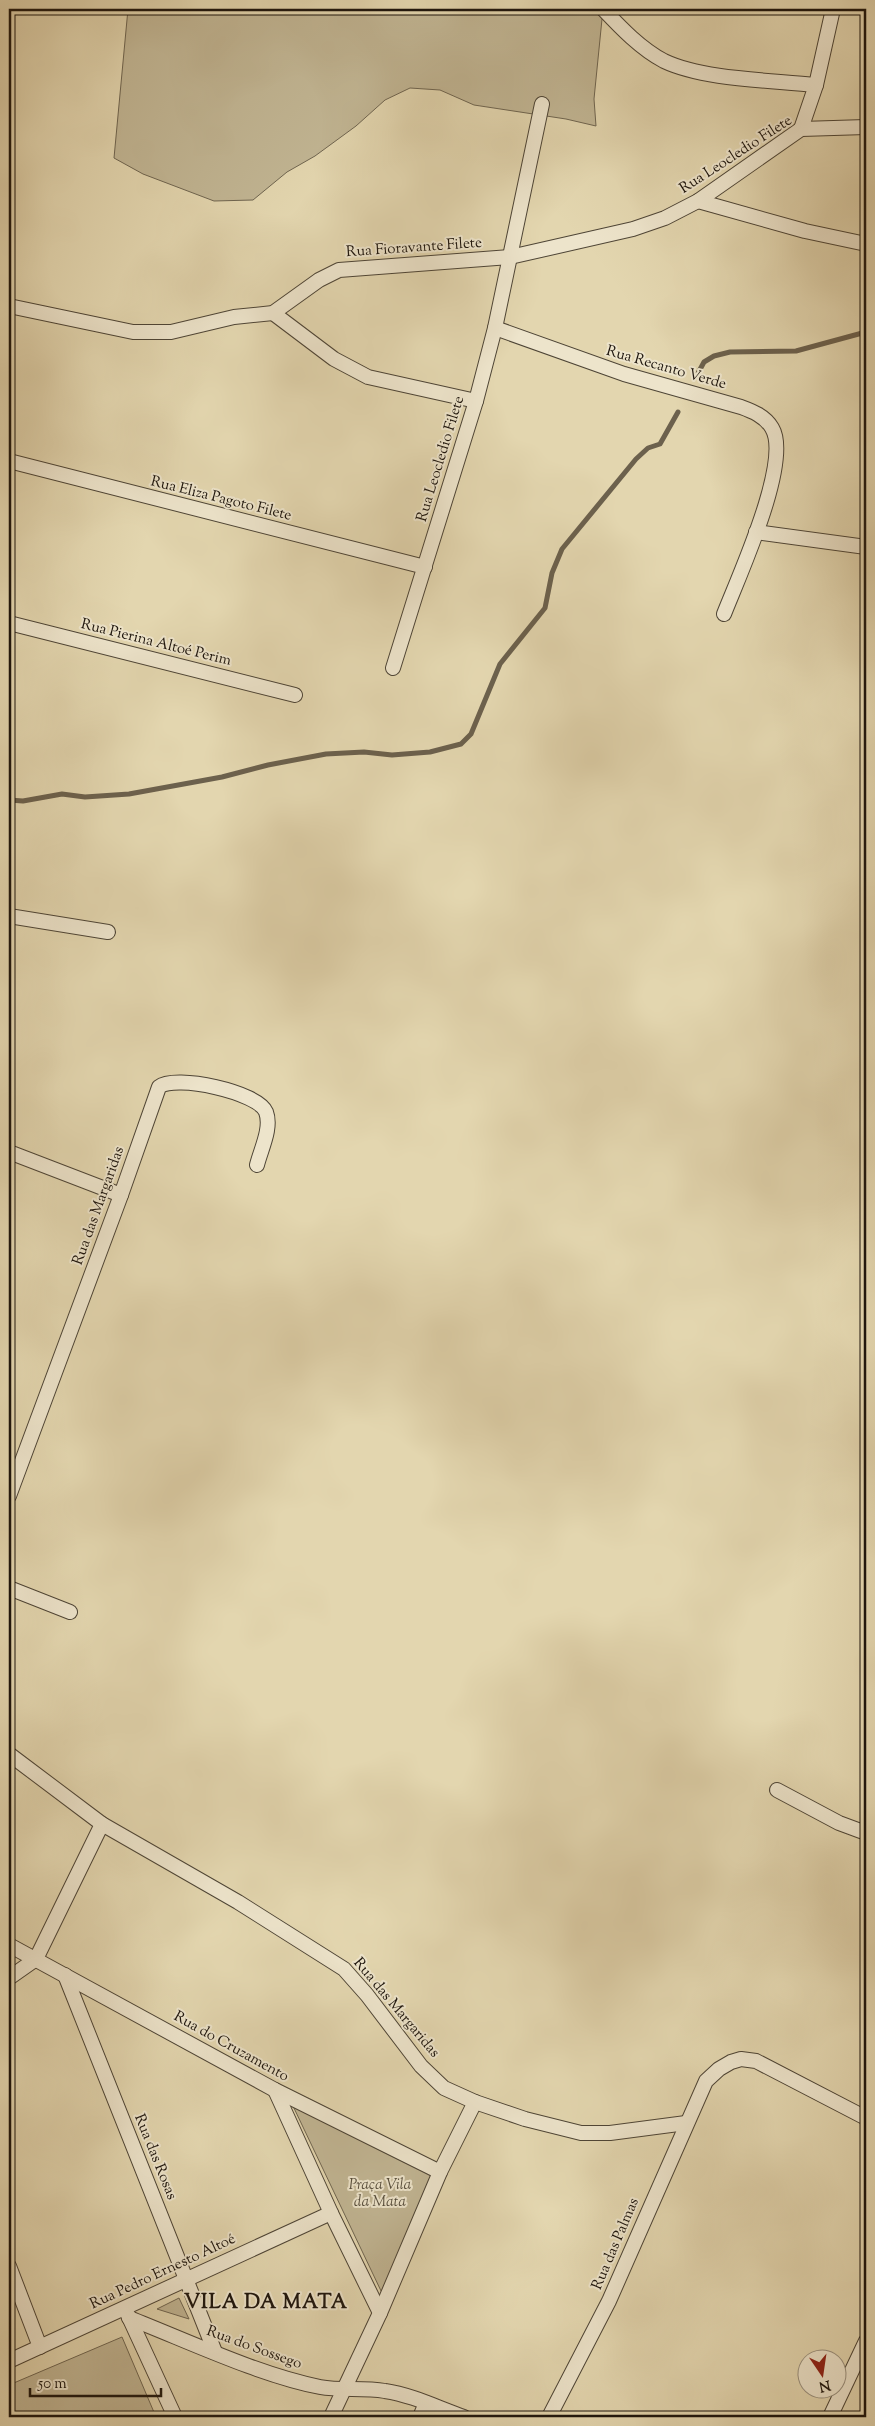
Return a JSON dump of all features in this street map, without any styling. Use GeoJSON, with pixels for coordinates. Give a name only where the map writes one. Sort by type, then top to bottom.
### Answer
{"type":"FeatureCollection","features":[{"type":"Feature","properties":{"kind":"street"},"geometry":{"type":"LineString","coordinates":[[603,9],[640,44],[664,60],[685,69],[720,75],[816,85]]}},
{"type":"Feature","properties":{"kind":"street"},"geometry":{"type":"LineString","coordinates":[[802,129],[816,85],[833,9]]}},
{"type":"Feature","properties":{"kind":"street","name":"Rua Leocledio Filete"},"geometry":{"type":"LineString","coordinates":[[393,668],[476,400],[495,328],[542,104]]}},
{"type":"Feature","properties":{"kind":"street","name":"Rua Leocledio Filete"},"geometry":{"type":"LineString","coordinates":[[510,257],[633,230],[665,218],[698,201],[802,129],[866,127]]}},
{"type":"Feature","properties":{"kind":"street"},"geometry":{"type":"LineString","coordinates":[[698,201],[805,231],[866,244]]}},
{"type":"Feature","properties":{"kind":"street","name":"Rua Fioravante Filete"},"geometry":{"type":"LineString","coordinates":[[274,313],[319,280],[339,270],[510,257]]}},
{"type":"Feature","properties":{"kind":"street"},"geometry":{"type":"LineString","coordinates":[[9,306],[134,332],[154,333],[171,332],[234,317],[274,313],[334,359],[368,377],[476,400]]}},
{"type":"Feature","properties":{"kind":"street","name":"Rua Recanto Verde"},"geometry":{"type":"LineString","coordinates":[[495,328],[624,374],[755,412],[772,427],[776,438],[777,465],[756,532],[724,614]]}},
{"type":"Feature","properties":{"kind":"street","name":"Rua Eliza Pagoto Filete"},"geometry":{"type":"LineString","coordinates":[[9,461],[425,567]]}},
{"type":"Feature","properties":{"kind":"street"},"geometry":{"type":"LineString","coordinates":[[756,532],[866,547]]}},
{"type":"Feature","properties":{"kind":"street","name":"Rua Pierina Altoé Perim"},"geometry":{"type":"LineString","coordinates":[[9,623],[295,695]]}},
{"type":"Feature","properties":{"kind":"street"},"geometry":{"type":"LineString","coordinates":[[9,916],[108,932]]}},
{"type":"Feature","properties":{"kind":"street","name":"Rua das Margaridas"},"geometry":{"type":"LineString","coordinates":[[9,1496],[121,1195],[159,1087],[171,1082],[194,1084],[239,1094],[260,1104],[265,1111],[268,1126],[256,1165]]}},
{"type":"Feature","properties":{"kind":"street"},"geometry":{"type":"LineString","coordinates":[[9,1152],[121,1195]]}},
{"type":"Feature","properties":{"kind":"street"},"geometry":{"type":"LineString","coordinates":[[9,1588],[70,1612]]}},
{"type":"Feature","properties":{"kind":"street","name":"Rua das Margaridas"},"geometry":{"type":"LineString","coordinates":[[9,1754],[102,1824],[238,1902],[344,1969],[367,1995],[422,2066],[444,2088],[475,2102],[553,2128],[580,2133],[610,2133],[686,2123]]}},
{"type":"Feature","properties":{"kind":"street"},"geometry":{"type":"LineString","coordinates":[[777,1790],[839,1824],[866,1833]]}},
{"type":"Feature","properties":{"kind":"street"},"geometry":{"type":"LineString","coordinates":[[9,1978],[36,1959],[102,1824]]}},
{"type":"Feature","properties":{"kind":"street","name":"Rua do Cruzamento"},"geometry":{"type":"LineString","coordinates":[[9,1945],[275,2090],[440,2172]]}},
{"type":"Feature","properties":{"kind":"street","name":"Rua das Rosas"},"geometry":{"type":"LineString","coordinates":[[65,1975],[215,2352]]}},
{"type":"Feature","properties":{"kind":"street","name":"Rua das Palmas"},"geometry":{"type":"LineString","coordinates":[[549,2417],[609,2300],[706,2081],[719,2068],[741,2059],[756,2061],[866,2118]]}},
{"type":"Feature","properties":{"kind":"street"},"geometry":{"type":"LineString","coordinates":[[275,2090],[331,2213],[380,2313]]}},
{"type":"Feature","properties":{"kind":"street"},"geometry":{"type":"LineString","coordinates":[[331,2417],[380,2313],[440,2172],[475,2102]]}},
{"type":"Feature","properties":{"kind":"street","name":"Rua Pedro Ernesto Altoé"},"geometry":{"type":"LineString","coordinates":[[9,2361],[127,2313],[186,2279],[331,2213]]}},
{"type":"Feature","properties":{"kind":"street"},"geometry":{"type":"LineString","coordinates":[[9,2266],[40,2348]]}},
{"type":"Feature","properties":{"kind":"street"},"geometry":{"type":"LineString","coordinates":[[127,2313],[175,2417]]}},
{"type":"Feature","properties":{"kind":"street","name":"Rua do Sossego"},"geometry":{"type":"LineString","coordinates":[[127,2313],[215,2352],[297,2381],[343,2390],[382,2390],[399,2393],[464,2417]]}},
{"type":"Feature","properties":{"kind":"street"},"geometry":{"type":"LineString","coordinates":[[830,2417],[866,2341]]}},
{"type":"Feature","properties":{"kind":"street"},"geometry":{"type":"LineString","coordinates":[[420,2417],[426,2403]]}},
{"type":"Feature","properties":{"kind":"green space"},"geometry":{"type":"Polygon","coordinates":[[[128,9],[603,9],[594,99],[596,126],[566,119],[474,105],[440,90],[410,88],[385,100],[356,126],[315,156],[287,172],[253,200],[214,201],[143,174],[114,158],[128,9]]]}},
{"type":"Feature","properties":{"kind":"green space"},"geometry":{"type":"Polygon","coordinates":[[[866,648],[866,746],[861,687],[866,648]]]}},
{"type":"Feature","properties":{"kind":"green space","name":"Praça Vila da Mata"},"geometry":{"type":"Polygon","coordinates":[[[293,2106],[432,2175],[382,2293],[293,2106]]]}},
{"type":"Feature","properties":{"kind":"green space"},"geometry":{"type":"Polygon","coordinates":[[[179,2298],[189,2319],[157,2309],[179,2298]]]}},
{"type":"Feature","properties":{"kind":"green space"},"geometry":{"type":"Polygon","coordinates":[[[122,2337],[156,2417],[9,2417],[9,2385],[122,2337]]]}},
{"type":"Feature","properties":{"kind":"waterway"},"geometry":{"type":"LineString","coordinates":[[697,375],[704,362],[714,356],[730,352],[796,351],[866,332]]}},
{"type":"Feature","properties":{"kind":"waterway"},"geometry":{"type":"LineString","coordinates":[[9,800],[23,801],[62,794],[85,797],[129,794],[222,777],[268,765],[326,754],[364,752],[392,755],[430,752],[461,744],[471,734],[500,664],[545,608],[552,573],[562,549],[636,459],[648,448],[660,444],[678,412]]}},
{"type":"Feature","properties":{"kind":"district","name":"VILA DA MATA"},"geometry":{"type":"Point","coordinates":[266,2303]}}]}
